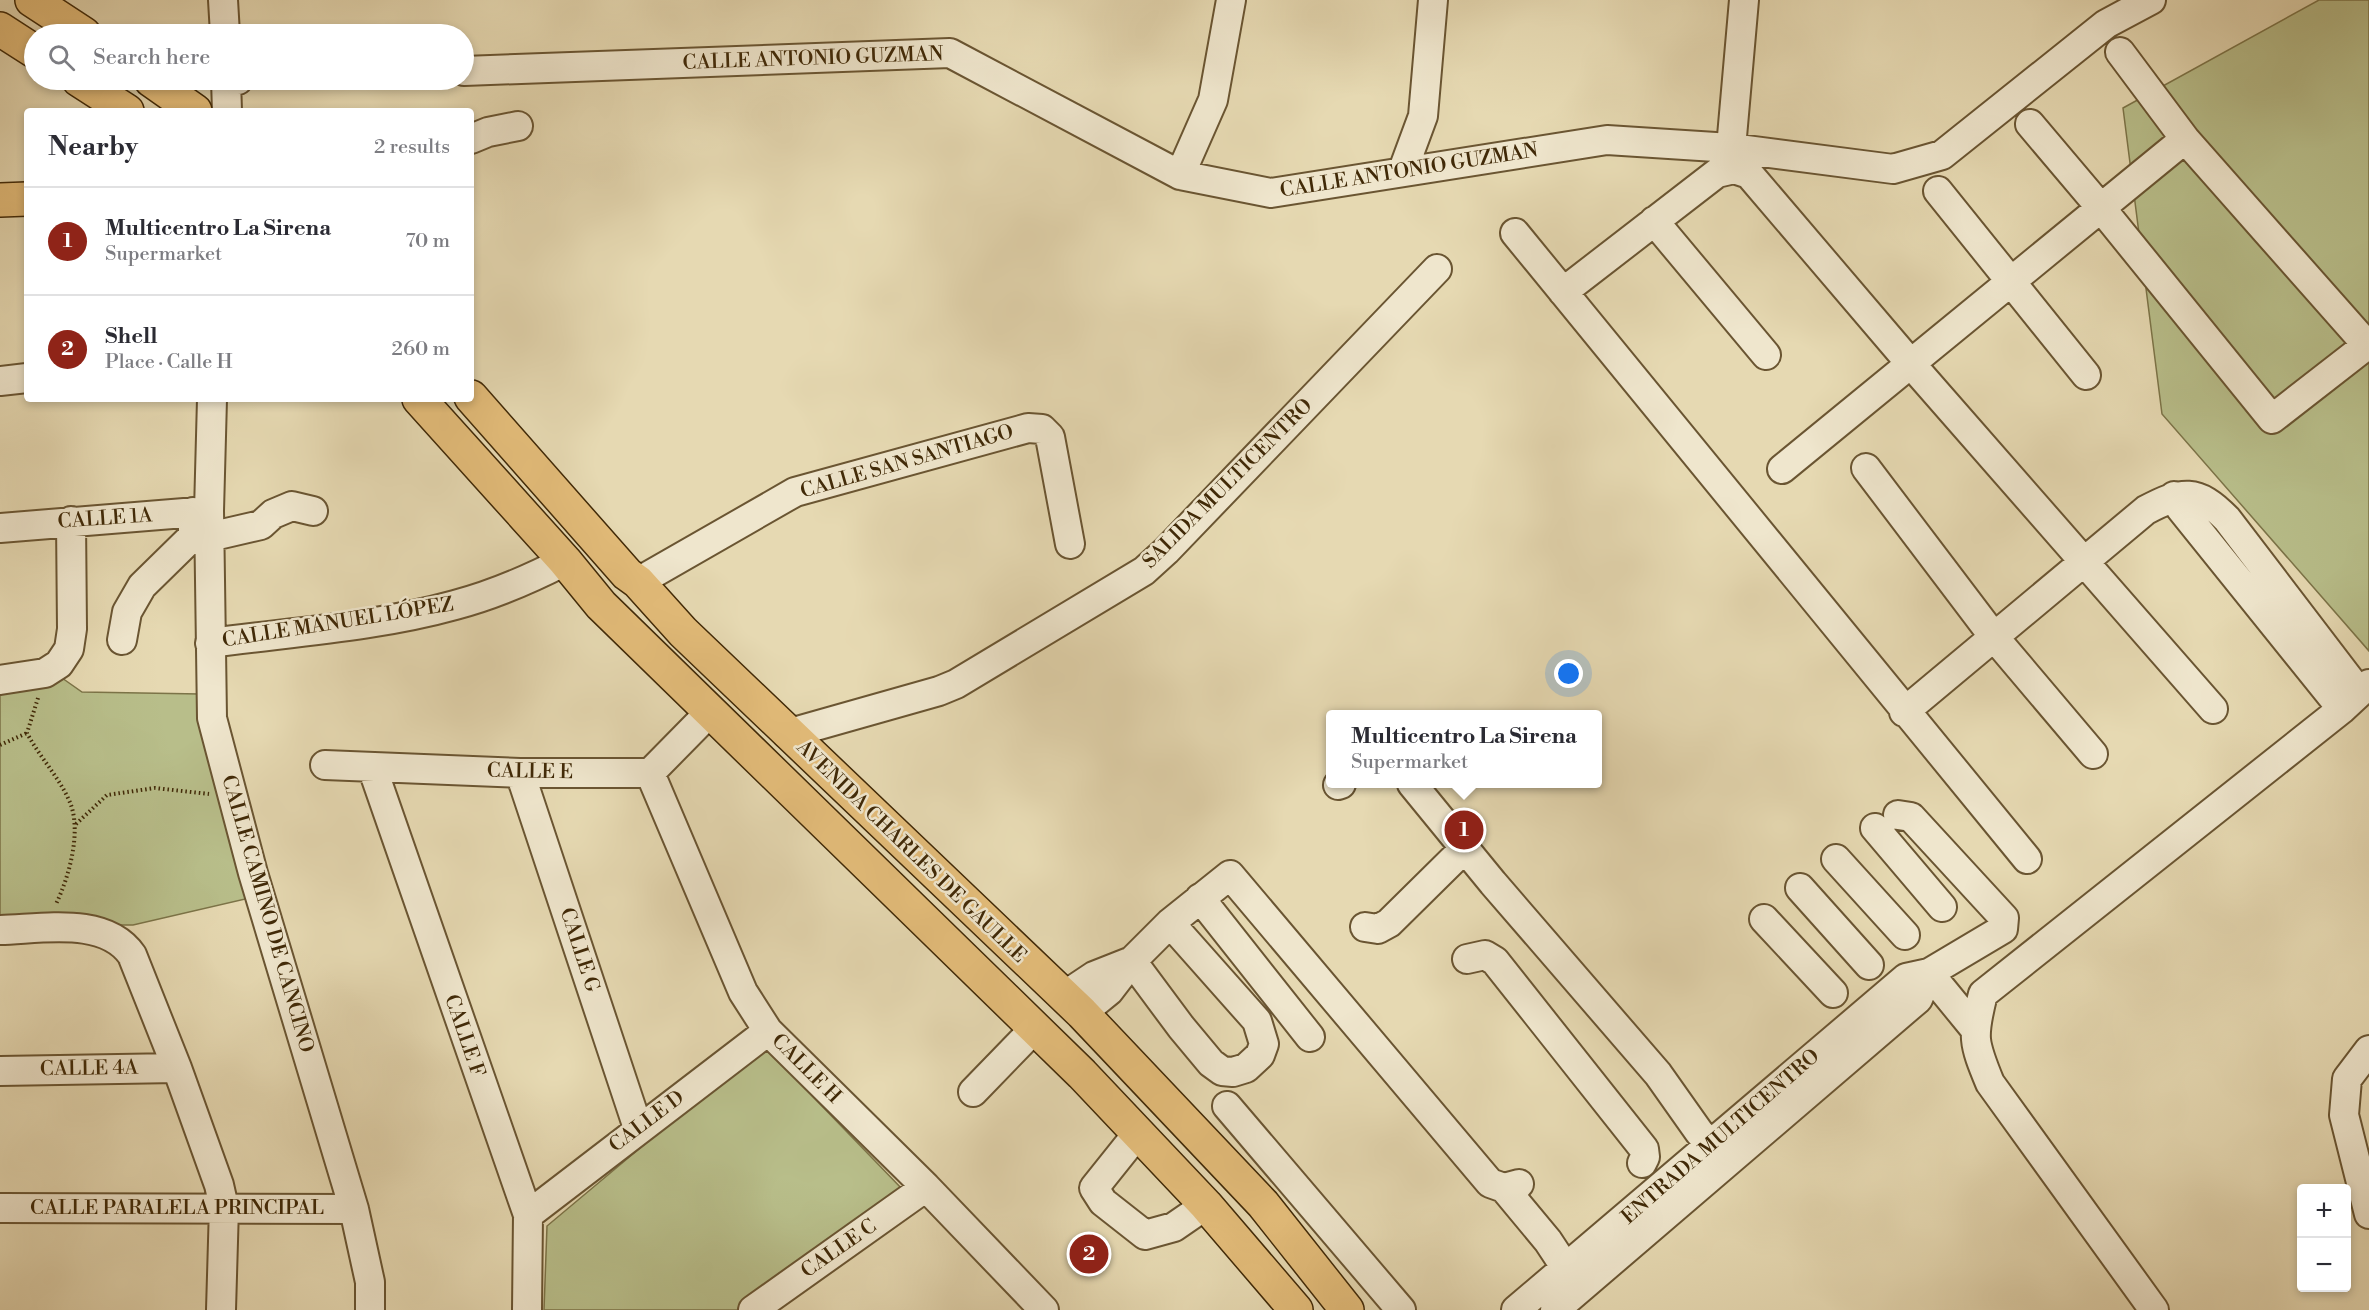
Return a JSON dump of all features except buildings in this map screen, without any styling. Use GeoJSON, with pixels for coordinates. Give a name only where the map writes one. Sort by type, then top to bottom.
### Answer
{"type":"FeatureCollection","features":[{"type":"Feature","properties":{"kind":"main road"},"geometry":{"type":"LineString","coordinates":[[32,0],[69,24]]}},
{"type":"Feature","properties":{"kind":"main road"},"geometry":{"type":"LineString","coordinates":[[0,28],[24,44]]}},
{"type":"Feature","properties":{"kind":"main road"},"geometry":{"type":"LineString","coordinates":[[94,90],[122,108]]}},
{"type":"Feature","properties":{"kind":"main road"},"geometry":{"type":"LineString","coordinates":[[165,90],[191,108]]}},
{"type":"Feature","properties":{"kind":"main road"},"geometry":{"type":"LineString","coordinates":[[0,200],[24,199]]}},
{"type":"Feature","properties":{"kind":"main road","name":"AVENIDA CHARLES DE GAULLE"},"geometry":{"type":"LineString","coordinates":[[474,400],[627,574],[638,582],[683,632],[787,734],[1073,1005],[1263,1204],[1347,1310]]}},
{"type":"Feature","properties":{"kind":"main road","name":"AVENIDA CHARLES DE GAULLE"},"geometry":{"type":"LineString","coordinates":[[422,402],[565,561],[601,605],[1035,1028],[1206,1205],[1296,1310]]}},
{"type":"Feature","properties":{"kind":"main road"},"geometry":{"type":"LineString","coordinates":[[710,712],[750,731],[761,725],[756,704]]}},
{"type":"Feature","properties":{"kind":"main road"},"geometry":{"type":"LineString","coordinates":[[763,762],[759,753],[761,745],[770,742],[797,765],[807,768],[820,765]]}},
{"type":"Feature","properties":{"kind":"street"},"geometry":{"type":"LineString","coordinates":[[223,0],[224,24]]}},
{"type":"Feature","properties":{"kind":"street"},"geometry":{"type":"LineString","coordinates":[[1180,175],[1214,100],[1231,0]]}},
{"type":"Feature","properties":{"kind":"street"},"geometry":{"type":"LineString","coordinates":[[1403,170],[1423,116],[1433,0]]}},
{"type":"Feature","properties":{"kind":"street"},"geometry":{"type":"LineString","coordinates":[[1731,148],[1744,0]]}},
{"type":"Feature","properties":{"kind":"street","name":"CALLE ANTONIO GUZMAN"},"geometry":{"type":"LineString","coordinates":[[474,71],[950,53],[1180,175],[1271,193],[1403,170],[1607,140],[1731,148],[1893,169],[1942,155],[2106,24],[2151,0]]}},
{"type":"Feature","properties":{"kind":"street"},"geometry":{"type":"LineString","coordinates":[[2030,124],[2101,207],[2272,419],[2367,345],[2185,139],[2120,52]]}},
{"type":"Feature","properties":{"kind":"street"},"geometry":{"type":"LineString","coordinates":[[226,90],[227,108]]}},
{"type":"Feature","properties":{"kind":"street"},"geometry":{"type":"LineString","coordinates":[[474,138],[488,132],[518,126]]}},
{"type":"Feature","properties":{"kind":"street"},"geometry":{"type":"LineString","coordinates":[[1782,469],[2185,139]]}},
{"type":"Feature","properties":{"kind":"street"},"geometry":{"type":"LineString","coordinates":[[1563,292],[1717,173],[1734,170],[1749,174],[1911,364],[2213,710]]}},
{"type":"Feature","properties":{"kind":"street"},"geometry":{"type":"LineString","coordinates":[[1938,191],[2086,375]]}},
{"type":"Feature","properties":{"kind":"street"},"geometry":{"type":"LineString","coordinates":[[1654,221],[1766,355]]}},
{"type":"Feature","properties":{"kind":"street"},"geometry":{"type":"LineString","coordinates":[[1515,233],[1904,712],[2027,859]]}},
{"type":"Feature","properties":{"kind":"street","name":"SALIDA MULTICENTRO"},"geometry":{"type":"LineString","coordinates":[[787,734],[956,684],[1144,571],[1166,552],[1437,269]]}},
{"type":"Feature","properties":{"kind":"street"},"geometry":{"type":"LineString","coordinates":[[0,372],[24,373]]}},
{"type":"Feature","properties":{"kind":"street"},"geometry":{"type":"LineString","coordinates":[[0,381],[24,378]]}},
{"type":"Feature","properties":{"kind":"street"},"geometry":{"type":"LineString","coordinates":[[122,640],[128,612],[142,586],[193,536],[204,520],[212,402]]}},
{"type":"Feature","properties":{"kind":"street","name":"CALLE SAN SANTIAGO"},"geometry":{"type":"LineString","coordinates":[[638,582],[795,492],[1028,428],[1042,429],[1050,437],[1070,544]]}},
{"type":"Feature","properties":{"kind":"street"},"geometry":{"type":"LineString","coordinates":[[1866,468],[1994,636],[2093,754]]}},
{"type":"Feature","properties":{"kind":"street"},"geometry":{"type":"LineString","coordinates":[[1904,712],[2146,510],[2174,496],[2192,495],[2211,502],[2227,519],[2357,695],[1983,994],[1974,1028],[1977,1052],[1990,1083],[2154,1310]]}},
{"type":"Feature","properties":{"kind":"street","name":"CALLE 1A"},"geometry":{"type":"LineString","coordinates":[[0,528],[71,521],[204,520],[261,525],[273,514],[291,506],[313,511]]}},
{"type":"Feature","properties":{"kind":"street","name":"CALLE CAMINO DE CANCINO"},"geometry":{"type":"LineString","coordinates":[[204,520],[212,718],[253,873],[354,1209],[370,1282],[370,1310]]}},
{"type":"Feature","properties":{"kind":"street"},"geometry":{"type":"LineString","coordinates":[[0,680],[45,673],[59,664],[69,649],[72,629],[71,521]]}},
{"type":"Feature","properties":{"kind":"street","name":"CALLE MANUEL LÓPEZ"},"geometry":{"type":"LineString","coordinates":[[210,643],[374,621],[455,605],[528,580],[565,561]]}},
{"type":"Feature","properties":{"kind":"street"},"geometry":{"type":"LineString","coordinates":[[650,773],[710,712]]}},
{"type":"Feature","properties":{"kind":"street","name":"CALLE E"},"geometry":{"type":"LineString","coordinates":[[325,765],[520,773],[650,773]]}},
{"type":"Feature","properties":{"kind":"street","name":"CALLE F"},"geometry":{"type":"LineString","coordinates":[[372,767],[528,1215],[527,1310]]}},
{"type":"Feature","properties":{"kind":"street","name":"CALLE G"},"geometry":{"type":"LineString","coordinates":[[520,773],[638,1128]]}},
{"type":"Feature","properties":{"kind":"street","name":"CALLE H"},"geometry":{"type":"LineString","coordinates":[[650,773],[742,992],[768,1031],[926,1187],[1044,1310]]}},
{"type":"Feature","properties":{"kind":"street"},"geometry":{"type":"LineString","coordinates":[[1416,788],[1465,849],[1658,1074],[1699,1132],[1719,1154]]}},
{"type":"Feature","properties":{"kind":"street","name":"ENTRADA MULTICENTRO"},"geometry":{"type":"LineString","coordinates":[[1516,1310],[1573,1279],[1719,1154],[1906,978],[1929,973],[2003,929],[2004,918],[1911,817],[1886,822],[1942,907]]}},
{"type":"Feature","properties":{"kind":"street"},"geometry":{"type":"LineString","coordinates":[[1365,927],[1378,929],[1389,923],[1465,849]]}},
{"type":"Feature","properties":{"kind":"street"},"geometry":{"type":"LineString","coordinates":[[1836,859],[1905,935]]}},
{"type":"Feature","properties":{"kind":"street"},"geometry":{"type":"LineString","coordinates":[[1073,1005],[1109,991],[1132,961],[1170,923],[1230,875],[1490,1183],[1512,1186],[1573,1279]]}},
{"type":"Feature","properties":{"kind":"street"},"geometry":{"type":"LineString","coordinates":[[1800,888],[1869,965]]}},
{"type":"Feature","properties":{"kind":"street"},"geometry":{"type":"LineString","coordinates":[[1200,898],[1310,1037]]}},
{"type":"Feature","properties":{"kind":"street"},"geometry":{"type":"LineString","coordinates":[[1764,919],[1833,993]]}},
{"type":"Feature","properties":{"kind":"street"},"geometry":{"type":"LineString","coordinates":[[1132,961],[1181,1028],[1211,1063],[1222,1071],[1233,1072],[1246,1068],[1260,1055],[1264,1044],[1257,1021],[1170,923]]}},
{"type":"Feature","properties":{"kind":"street"},"geometry":{"type":"LineString","coordinates":[[0,930],[87,928],[102,931],[114,937],[132,955],[177,1068],[224,1207],[221,1310]]}},
{"type":"Feature","properties":{"kind":"street"},"geometry":{"type":"LineString","coordinates":[[1467,959],[1485,955],[1495,962],[1644,1149],[1645,1157],[1642,1163]]}},
{"type":"Feature","properties":{"kind":"street"},"geometry":{"type":"LineString","coordinates":[[1929,973],[1974,1028]]}},
{"type":"Feature","properties":{"kind":"street"},"geometry":{"type":"LineString","coordinates":[[974,1092],[1035,1028]]}},
{"type":"Feature","properties":{"kind":"street","name":"CALLE D"},"geometry":{"type":"LineString","coordinates":[[528,1215],[638,1128],[768,1031]]}},
{"type":"Feature","properties":{"kind":"street"},"geometry":{"type":"LineString","coordinates":[[2369,1050],[2347,1079],[2344,1115],[2369,1214]]}},
{"type":"Feature","properties":{"kind":"street","name":"CALLE 4A"},"geometry":{"type":"LineString","coordinates":[[0,1071],[177,1068]]}},
{"type":"Feature","properties":{"kind":"street"},"geometry":{"type":"LineString","coordinates":[[1227,1106],[1401,1310]]}},
{"type":"Feature","properties":{"kind":"street"},"geometry":{"type":"LineString","coordinates":[[1138,1133],[1094,1188],[1103,1202],[1145,1235],[1174,1227],[1206,1205]]}},
{"type":"Feature","properties":{"kind":"street","name":"CALLE C"},"geometry":{"type":"LineString","coordinates":[[753,1310],[926,1187]]}},
{"type":"Feature","properties":{"kind":"street","name":"CALLE PARALELA PRINCIPAL"},"geometry":{"type":"LineString","coordinates":[[0,1208],[354,1209]]}},
{"type":"Feature","properties":{"kind":"street","name":"ENTRADA MULTICENTRO"},"geometry":{"type":"LineString","coordinates":[[1555,1310],[1573,1279]]}},
{"type":"Feature","properties":{"kind":"path"},"geometry":{"type":"LineString","coordinates":[[44,929],[65,884],[75,825],[70,804],[27,733],[45,673]]}},
{"type":"Feature","properties":{"kind":"path"},"geometry":{"type":"LineString","coordinates":[[0,745],[27,733]]}},
{"type":"Feature","properties":{"kind":"path"},"geometry":{"type":"LineString","coordinates":[[75,825],[107,795],[155,788],[195,791],[233,799]]}},
{"type":"Feature","properties":{"kind":"green space"},"geometry":{"type":"Polygon","coordinates":[[[2319,0],[2369,0],[2369,651],[2162,414],[2123,108],[2319,0]]]}},
{"type":"Feature","properties":{"kind":"green space"},"geometry":{"type":"Polygon","coordinates":[[[62,678],[82,692],[200,694],[254,897],[133,925],[0,925],[0,683],[62,678]]]}},
{"type":"Feature","properties":{"kind":"green space"},"geometry":{"type":"Polygon","coordinates":[[[763,1045],[903,1190],[739,1310],[544,1310],[547,1226],[763,1045]]]}},
{"type":"Feature","properties":{"kind":"place","name":"Multicentro La Sirena"},"geometry":{"type":"Point","coordinates":[1464,830]}},
{"type":"Feature","properties":{"kind":"place","name":"Shell"},"geometry":{"type":"Point","coordinates":[1089,1254]}}]}
